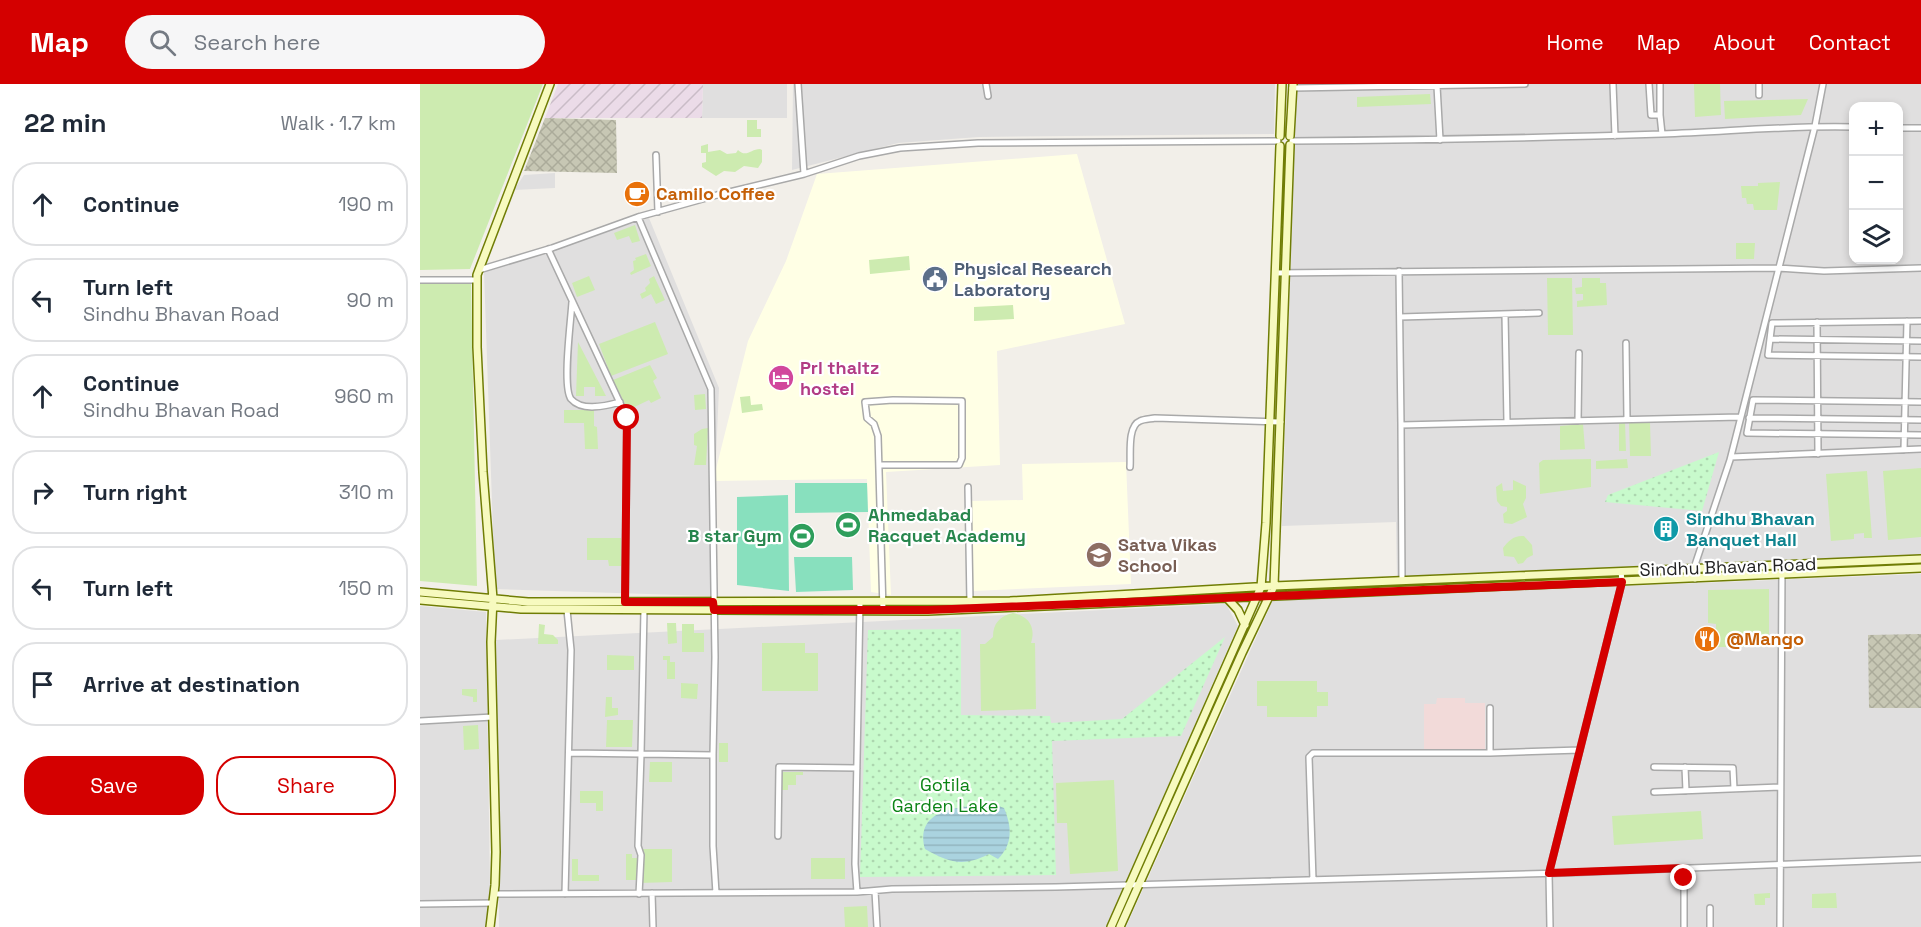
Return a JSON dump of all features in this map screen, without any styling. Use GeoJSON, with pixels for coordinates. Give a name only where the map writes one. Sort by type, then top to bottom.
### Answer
{"type":"FeatureCollection","features":[{"type":"Feature","properties":{"kind":"main road"},"geometry":{"type":"LineString","coordinates":[[490,927],[494,894],[496,828],[490,642],[493,603],[482,460],[477,347],[477,280],[550,84]]}},
{"type":"Feature","properties":{"kind":"main road"},"geometry":{"type":"LineString","coordinates":[[1112,927],[1261,587],[1270,421],[1282,84]]}},
{"type":"Feature","properties":{"kind":"main road"},"geometry":{"type":"LineString","coordinates":[[1120,927],[1274,586],[1292,86]]}},
{"type":"Feature","properties":{"kind":"main road"},"geometry":{"type":"LineString","coordinates":[[1279,141],[1284,134],[1291,141]]}},
{"type":"Feature","properties":{"kind":"main road"},"geometry":{"type":"LineString","coordinates":[[1279,141],[1284,148],[1291,141]]}},
{"type":"Feature","properties":{"kind":"main road","name":"Sindhu Bhavan Road"},"geometry":{"type":"LineString","coordinates":[[420,600],[493,603],[625,602],[714,606],[860,606],[883,602],[1010,601],[1402,580],[1921,559]]}},
{"type":"Feature","properties":{"kind":"main road","name":"Sindhu Bhavan Road"},"geometry":{"type":"LineString","coordinates":[[860,606],[883,610],[928,610],[1921,568]]}},
{"type":"Feature","properties":{"kind":"main road","name":"Sindhu Bhavan Road"},"geometry":{"type":"LineString","coordinates":[[420,592],[520,609],[644,610],[714,606]]}},
{"type":"Feature","properties":{"kind":"main road"},"geometry":{"type":"LineString","coordinates":[[1227,598],[1238,610],[1245,625]]}},
{"type":"Feature","properties":{"kind":"street"},"geometry":{"type":"LineString","coordinates":[[798,84],[804,174]]}},
{"type":"Feature","properties":{"kind":"street"},"geometry":{"type":"LineString","coordinates":[[986,84],[988,96]]}},
{"type":"Feature","properties":{"kind":"street"},"geometry":{"type":"LineString","coordinates":[[1292,86],[1525,84]]}},
{"type":"Feature","properties":{"kind":"street"},"geometry":{"type":"LineString","coordinates":[[1613,84],[1615,136]]}},
{"type":"Feature","properties":{"kind":"street"},"geometry":{"type":"LineString","coordinates":[[1649,84],[1650,113],[1660,115]]}},
{"type":"Feature","properties":{"kind":"street"},"geometry":{"type":"LineString","coordinates":[[1660,84],[1662,134]]}},
{"type":"Feature","properties":{"kind":"street"},"geometry":{"type":"LineString","coordinates":[[1758,84],[1759,95]]}},
{"type":"Feature","properties":{"kind":"street"},"geometry":{"type":"LineString","coordinates":[[1695,579],[1695,568],[1710,514],[1731,457],[1815,126],[1823,84]]}},
{"type":"Feature","properties":{"kind":"street"},"geometry":{"type":"LineString","coordinates":[[1437,86],[1440,140]]}},
{"type":"Feature","properties":{"kind":"street"},"geometry":{"type":"LineString","coordinates":[[1291,141],[1615,136],[1815,126],[1849,127]]}},
{"type":"Feature","properties":{"kind":"street"},"geometry":{"type":"LineString","coordinates":[[1903,128],[1921,128]]}},
{"type":"Feature","properties":{"kind":"street"},"geometry":{"type":"LineString","coordinates":[[479,270],[548,249],[638,217],[804,174],[859,156],[900,148],[978,143],[1279,141]]}},
{"type":"Feature","properties":{"kind":"street"},"geometry":{"type":"LineString","coordinates":[[656,155],[658,212]]}},
{"type":"Feature","properties":{"kind":"street"},"geometry":{"type":"LineString","coordinates":[[638,217],[711,389],[714,606],[713,846],[716,893]]}},
{"type":"Feature","properties":{"kind":"street"},"geometry":{"type":"LineString","coordinates":[[548,249],[627,418],[625,602]]}},
{"type":"Feature","properties":{"kind":"street"},"geometry":{"type":"LineString","coordinates":[[1275,273],[1778,268],[1824,272],[1921,268]]}},
{"type":"Feature","properties":{"kind":"street"},"geometry":{"type":"LineString","coordinates":[[1399,271],[1402,580]]}},
{"type":"Feature","properties":{"kind":"street"},"geometry":{"type":"LineString","coordinates":[[420,280],[477,280]]}},
{"type":"Feature","properties":{"kind":"street"},"geometry":{"type":"LineString","coordinates":[[572,301],[568,351],[568,392],[572,400],[582,406],[606,406],[620,402]]}},
{"type":"Feature","properties":{"kind":"street"},"geometry":{"type":"LineString","coordinates":[[1400,317],[1539,313]]}},
{"type":"Feature","properties":{"kind":"street"},"geometry":{"type":"LineString","coordinates":[[1505,314],[1507,422]]}},
{"type":"Feature","properties":{"kind":"street"},"geometry":{"type":"LineString","coordinates":[[1905,450],[1907,321]]}},
{"type":"Feature","properties":{"kind":"street"},"geometry":{"type":"LineString","coordinates":[[1768,356],[1772,323],[1921,321]]}},
{"type":"Feature","properties":{"kind":"street"},"geometry":{"type":"LineString","coordinates":[[1817,322],[1818,453]]}},
{"type":"Feature","properties":{"kind":"street"},"geometry":{"type":"LineString","coordinates":[[1770,339],[1921,340]]}},
{"type":"Feature","properties":{"kind":"street"},"geometry":{"type":"LineString","coordinates":[[1626,343],[1627,420]]}},
{"type":"Feature","properties":{"kind":"street"},"geometry":{"type":"LineString","coordinates":[[1578,421],[1579,353]]}},
{"type":"Feature","properties":{"kind":"street"},"geometry":{"type":"LineString","coordinates":[[1756,356],[1921,357]]}},
{"type":"Feature","properties":{"kind":"street"},"geometry":{"type":"LineString","coordinates":[[1921,402],[1753,400],[1747,433],[1921,435]]}},
{"type":"Feature","properties":{"kind":"street"},"geometry":{"type":"LineString","coordinates":[[879,465],[959,465],[962,458],[962,401],[865,402],[867,418],[874,424],[878,436],[883,610]]}},
{"type":"Feature","properties":{"kind":"street"},"geometry":{"type":"LineString","coordinates":[[1401,425],[1740,417]]}},
{"type":"Feature","properties":{"kind":"street"},"geometry":{"type":"LineString","coordinates":[[1130,467],[1132,430],[1141,420],[1155,418],[1281,422]]}},
{"type":"Feature","properties":{"kind":"street"},"geometry":{"type":"LineString","coordinates":[[1749,418],[1921,420]]}},
{"type":"Feature","properties":{"kind":"street"},"geometry":{"type":"LineString","coordinates":[[1731,457],[1921,449]]}},
{"type":"Feature","properties":{"kind":"street"},"geometry":{"type":"LineString","coordinates":[[968,488],[970,602]]}},
{"type":"Feature","properties":{"kind":"street"},"geometry":{"type":"LineString","coordinates":[[1780,927],[1782,565]]}},
{"type":"Feature","properties":{"kind":"street"},"geometry":{"type":"LineString","coordinates":[[1550,927],[1549,873],[1622,582],[1621,571]]}},
{"type":"Feature","properties":{"kind":"street"},"geometry":{"type":"LineString","coordinates":[[856,892],[860,606]]}},
{"type":"Feature","properties":{"kind":"street"},"geometry":{"type":"LineString","coordinates":[[565,894],[571,650],[567,610]]}},
{"type":"Feature","properties":{"kind":"street"},"geometry":{"type":"LineString","coordinates":[[639,894],[641,855],[638,846],[644,610]]}},
{"type":"Feature","properties":{"kind":"street"},"geometry":{"type":"LineString","coordinates":[[1490,708],[1490,753]]}},
{"type":"Feature","properties":{"kind":"street"},"geometry":{"type":"LineString","coordinates":[[420,721],[493,717]]}},
{"type":"Feature","properties":{"kind":"street"},"geometry":{"type":"LineString","coordinates":[[1313,880],[1309,757],[1313,753],[1490,753],[1580,750]]}},
{"type":"Feature","properties":{"kind":"street"},"geometry":{"type":"LineString","coordinates":[[569,753],[713,755]]}},
{"type":"Feature","properties":{"kind":"street"},"geometry":{"type":"LineString","coordinates":[[778,836],[779,767],[857,768]]}},
{"type":"Feature","properties":{"kind":"street"},"geometry":{"type":"LineString","coordinates":[[1654,767],[1733,768],[1734,789]]}},
{"type":"Feature","properties":{"kind":"street"},"geometry":{"type":"LineString","coordinates":[[1685,768],[1686,791]]}},
{"type":"Feature","properties":{"kind":"street"},"geometry":{"type":"LineString","coordinates":[[1653,792],[1780,787]]}},
{"type":"Feature","properties":{"kind":"street"},"geometry":{"type":"LineString","coordinates":[[494,894],[856,892],[1549,873],[1921,859]]}},
{"type":"Feature","properties":{"kind":"street"},"geometry":{"type":"LineString","coordinates":[[1684,868],[1684,927]]}},
{"type":"Feature","properties":{"kind":"street"},"geometry":{"type":"LineString","coordinates":[[875,891],[877,927]]}},
{"type":"Feature","properties":{"kind":"street"},"geometry":{"type":"LineString","coordinates":[[652,893],[653,927]]}},
{"type":"Feature","properties":{"kind":"street"},"geometry":{"type":"LineString","coordinates":[[420,904],[493,903]]}},
{"type":"Feature","properties":{"kind":"street"},"geometry":{"type":"LineString","coordinates":[[1710,908],[1710,927]]}},
{"type":"Feature","properties":{"kind":"shaded area"},"geometry":{"type":"Polygon","coordinates":[[[558,84],[703,84],[702,118],[545,118],[558,84]]]}},
{"type":"Feature","properties":{"kind":"shaded area"},"geometry":{"type":"Polygon","coordinates":[[[703,84],[787,84],[787,118],[702,118],[703,84]]]}},
{"type":"Feature","properties":{"kind":"shaded area"},"geometry":{"type":"Polygon","coordinates":[[[793,84],[1275,84],[1274,134],[979,137],[898,143],[792,170],[793,84]]]}},
{"type":"Feature","properties":{"kind":"shaded area"},"geometry":{"type":"Polygon","coordinates":[[[1296,84],[1921,84],[1921,555],[1397,577],[1396,522],[1282,526],[1296,84]]]}},
{"type":"Feature","properties":{"kind":"shaded area"},"geometry":{"type":"Polygon","coordinates":[[[545,118],[616,120],[617,173],[524,171],[545,118]]]}},
{"type":"Feature","properties":{"kind":"shaded area"},"geometry":{"type":"Polygon","coordinates":[[[1077,154],[1125,324],[997,351],[1000,465],[886,472],[891,595],[871,592],[867,479],[713,481],[748,341],[786,261],[817,174],[1077,154]]]}},
{"type":"Feature","properties":{"kind":"shaded area"},"geometry":{"type":"Polygon","coordinates":[[[555,173],[555,188],[514,190],[524,175],[555,173]]]}},
{"type":"Feature","properties":{"kind":"shaded area"},"geometry":{"type":"Polygon","coordinates":[[[649,218],[719,388],[710,596],[495,589],[484,272],[649,218]]]}},
{"type":"Feature","properties":{"kind":"shaded area"},"geometry":{"type":"Polygon","coordinates":[[[1126,462],[1131,584],[973,591],[971,501],[1023,500],[1022,464],[1126,462]]]}},
{"type":"Feature","properties":{"kind":"shaded area"},"geometry":{"type":"Polygon","coordinates":[[[1921,574],[1921,927],[1126,927],[1273,600],[1921,574]]]}},
{"type":"Feature","properties":{"kind":"shaded area"},"geometry":{"type":"Polygon","coordinates":[[[1226,604],[1238,626],[1106,927],[499,927],[496,640],[1226,604]]]}},
{"type":"Feature","properties":{"kind":"shaded area"},"geometry":{"type":"Polygon","coordinates":[[[420,606],[486,612],[490,887],[488,927],[420,927],[420,606]]]}},
{"type":"Feature","properties":{"kind":"shaded area"},"geometry":{"type":"Polygon","coordinates":[[[1921,634],[1921,708],[1869,708],[1868,635],[1921,634]]]}},
{"type":"Feature","properties":{"kind":"shaded area"},"geometry":{"type":"Polygon","coordinates":[[[1437,698],[1465,698],[1465,703],[1485,703],[1485,749],[1424,749],[1424,704],[1436,704],[1437,698]]]}},
{"type":"Feature","properties":{"kind":"green space"},"geometry":{"type":"Polygon","coordinates":[[[420,84],[543,84],[470,269],[420,270],[420,84]]]}},
{"type":"Feature","properties":{"kind":"green space"},"geometry":{"type":"Polygon","coordinates":[[[1694,84],[1720,84],[1721,115],[1695,117],[1694,84]]]}},
{"type":"Feature","properties":{"kind":"green space"},"geometry":{"type":"Polygon","coordinates":[[[1430,94],[1431,104],[1357,107],[1357,97],[1430,94]]]}},
{"type":"Feature","properties":{"kind":"green space"},"geometry":{"type":"Polygon","coordinates":[[[1808,99],[1801,115],[1725,119],[1724,101],[1808,99]]]}},
{"type":"Feature","properties":{"kind":"green space"},"geometry":{"type":"Polygon","coordinates":[[[747,120],[757,120],[757,129],[761,129],[761,137],[747,137],[747,120]]]}},
{"type":"Feature","properties":{"kind":"green space"},"geometry":{"type":"Polygon","coordinates":[[[708,144],[708,152],[720,150],[727,154],[736,153],[738,150],[746,153],[760,149],[762,150],[762,162],[758,168],[744,166],[735,172],[724,171],[716,176],[702,167],[702,163],[706,162],[706,153],[701,153],[701,146],[708,144]]]}},
{"type":"Feature","properties":{"kind":"green space"},"geometry":{"type":"Polygon","coordinates":[[[1780,182],[1777,210],[1754,210],[1753,204],[1747,204],[1746,198],[1742,198],[1741,186],[1780,182]]]}},
{"type":"Feature","properties":{"kind":"green space"},"geometry":{"type":"Polygon","coordinates":[[[635,225],[640,241],[632,243],[629,236],[617,240],[614,233],[635,225]]]}},
{"type":"Feature","properties":{"kind":"green space"},"geometry":{"type":"Polygon","coordinates":[[[1736,243],[1755,243],[1754,259],[1736,259],[1736,243]]]}},
{"type":"Feature","properties":{"kind":"green space"},"geometry":{"type":"Polygon","coordinates":[[[646,254],[651,266],[631,275],[635,258],[646,254]]]}},
{"type":"Feature","properties":{"kind":"green space"},"geometry":{"type":"Polygon","coordinates":[[[909,256],[910,270],[870,274],[869,260],[909,256]]]}},
{"type":"Feature","properties":{"kind":"green space"},"geometry":{"type":"Polygon","coordinates":[[[589,276],[595,290],[577,297],[572,283],[589,276]]]}},
{"type":"Feature","properties":{"kind":"green space"},"geometry":{"type":"Polygon","coordinates":[[[654,276],[665,300],[656,304],[651,294],[642,299],[640,294],[646,291],[645,288],[650,283],[649,279],[654,276]]]}},
{"type":"Feature","properties":{"kind":"green space"},"geometry":{"type":"Polygon","coordinates":[[[1547,278],[1572,278],[1573,335],[1548,335],[1547,278]]]}},
{"type":"Feature","properties":{"kind":"green space"},"geometry":{"type":"Polygon","coordinates":[[[1582,278],[1600,278],[1600,283],[1606,283],[1607,305],[1577,307],[1577,301],[1583,300],[1583,294],[1576,294],[1575,288],[1582,287],[1582,278]]]}},
{"type":"Feature","properties":{"kind":"green space"},"geometry":{"type":"Polygon","coordinates":[[[420,282],[471,282],[477,586],[420,581],[420,282]]]}},
{"type":"Feature","properties":{"kind":"green space"},"geometry":{"type":"Polygon","coordinates":[[[1013,305],[1014,319],[974,321],[974,307],[1013,305]]]}},
{"type":"Feature","properties":{"kind":"green space"},"geometry":{"type":"Polygon","coordinates":[[[655,322],[668,354],[611,376],[599,344],[655,322]]]}},
{"type":"Feature","properties":{"kind":"green space"},"geometry":{"type":"Polygon","coordinates":[[[578,342],[606,396],[595,396],[595,387],[584,387],[584,396],[576,396],[578,342]]]}},
{"type":"Feature","properties":{"kind":"green space"},"geometry":{"type":"Polygon","coordinates":[[[650,365],[657,378],[653,381],[661,398],[651,403],[649,400],[628,410],[613,380],[650,365]]]}},
{"type":"Feature","properties":{"kind":"green space"},"geometry":{"type":"Polygon","coordinates":[[[705,394],[706,409],[695,410],[694,395],[705,394]]]}},
{"type":"Feature","properties":{"kind":"green space"},"geometry":{"type":"Polygon","coordinates":[[[750,396],[751,405],[762,404],[763,410],[742,413],[740,397],[750,396]]]}},
{"type":"Feature","properties":{"kind":"green space"},"geometry":{"type":"Polygon","coordinates":[[[564,410],[594,410],[598,449],[585,449],[584,423],[564,423],[564,410]]]}},
{"type":"Feature","properties":{"kind":"green space"},"geometry":{"type":"Polygon","coordinates":[[[1619,422],[1625,422],[1626,451],[1619,451],[1619,422]]]}},
{"type":"Feature","properties":{"kind":"green space"},"geometry":{"type":"Polygon","coordinates":[[[1629,422],[1650,422],[1651,456],[1630,456],[1629,422]]]}},
{"type":"Feature","properties":{"kind":"green space"},"geometry":{"type":"Polygon","coordinates":[[[1583,424],[1585,449],[1560,450],[1560,426],[1583,424]]]}},
{"type":"Feature","properties":{"kind":"green space"},"geometry":{"type":"Polygon","coordinates":[[[708,428],[706,465],[694,465],[697,446],[694,445],[694,434],[708,428]]]}},
{"type":"Feature","properties":{"kind":"green space"},"geometry":{"type":"Polygon","coordinates":[[[1719,452],[1702,511],[1605,502],[1608,495],[1719,452]]]}},
{"type":"Feature","properties":{"kind":"green space"},"geometry":{"type":"Polygon","coordinates":[[[1591,459],[1591,487],[1540,494],[1539,463],[1543,460],[1591,459]]]}},
{"type":"Feature","properties":{"kind":"green space"},"geometry":{"type":"Polygon","coordinates":[[[1627,459],[1628,468],[1596,469],[1596,461],[1627,459]]]}},
{"type":"Feature","properties":{"kind":"green space"},"geometry":{"type":"Polygon","coordinates":[[[1921,468],[1921,537],[1888,540],[1883,471],[1921,468]]]}},
{"type":"Feature","properties":{"kind":"green space"},"geometry":{"type":"Polygon","coordinates":[[[1867,471],[1872,538],[1864,538],[1864,533],[1854,534],[1854,539],[1831,541],[1826,474],[1867,471]]]}},
{"type":"Feature","properties":{"kind":"green space"},"geometry":{"type":"Polygon","coordinates":[[[1513,480],[1526,486],[1526,498],[1523,504],[1527,517],[1512,524],[1504,523],[1503,514],[1507,511],[1507,507],[1501,506],[1497,501],[1496,487],[1502,483],[1503,491],[1513,490],[1513,480]]]}},
{"type":"Feature","properties":{"kind":"green space"},"geometry":{"type":"Polygon","coordinates":[[[795,483],[867,483],[868,512],[795,513],[795,483]]]}},
{"type":"Feature","properties":{"kind":"green space"},"geometry":{"type":"Polygon","coordinates":[[[788,495],[789,591],[737,585],[737,497],[788,495]]]}},
{"type":"Feature","properties":{"kind":"green space"},"geometry":{"type":"Polygon","coordinates":[[[1517,536],[1524,536],[1532,545],[1533,555],[1518,564],[1514,557],[1504,556],[1503,548],[1517,536]]]}},
{"type":"Feature","properties":{"kind":"green space"},"geometry":{"type":"Polygon","coordinates":[[[587,538],[621,538],[621,566],[609,566],[608,560],[587,560],[587,538]]]}},
{"type":"Feature","properties":{"kind":"green space"},"geometry":{"type":"Polygon","coordinates":[[[794,557],[852,557],[853,590],[796,592],[794,557]]]}},
{"type":"Feature","properties":{"kind":"green space"},"geometry":{"type":"Polygon","coordinates":[[[1769,589],[1769,647],[1716,647],[1716,624],[1708,623],[1708,590],[1769,589]]]}},
{"type":"Feature","properties":{"kind":"green space"},"geometry":{"type":"Polygon","coordinates":[[[1013,613],[1019,614],[1032,627],[1031,643],[1035,643],[1036,709],[981,711],[980,644],[985,644],[993,637],[998,621],[1013,613]]]}},
{"type":"Feature","properties":{"kind":"green space"},"geometry":{"type":"Polygon","coordinates":[[[667,623],[676,623],[677,643],[668,644],[667,623]]]}},
{"type":"Feature","properties":{"kind":"green space"},"geometry":{"type":"Polygon","coordinates":[[[539,624],[545,625],[544,634],[553,635],[558,640],[558,644],[538,644],[539,624]]]}},
{"type":"Feature","properties":{"kind":"green space"},"geometry":{"type":"Polygon","coordinates":[[[682,624],[694,624],[694,633],[704,633],[704,652],[682,652],[682,624]]]}},
{"type":"Feature","properties":{"kind":"green space","name":"Gotila Garden Lake"},"geometry":{"type":"Polygon","coordinates":[[[961,629],[961,715],[1050,716],[1051,723],[1122,719],[1225,637],[1181,736],[1052,741],[1056,875],[860,877],[868,630],[961,629]]]}},
{"type":"Feature","properties":{"kind":"green space"},"geometry":{"type":"Polygon","coordinates":[[[762,643],[805,643],[805,653],[818,653],[818,691],[762,691],[762,643]]]}},
{"type":"Feature","properties":{"kind":"green space"},"geometry":{"type":"Polygon","coordinates":[[[607,655],[634,656],[634,670],[607,670],[607,655]]]}},
{"type":"Feature","properties":{"kind":"green space"},"geometry":{"type":"Polygon","coordinates":[[[663,656],[670,656],[670,662],[675,662],[675,679],[667,679],[667,660],[663,660],[663,656]]]}},
{"type":"Feature","properties":{"kind":"green space"},"geometry":{"type":"Polygon","coordinates":[[[1257,681],[1317,681],[1317,692],[1328,692],[1328,706],[1317,706],[1317,717],[1267,717],[1267,706],[1257,706],[1257,681]]]}},
{"type":"Feature","properties":{"kind":"green space"},"geometry":{"type":"Polygon","coordinates":[[[681,683],[698,684],[697,699],[681,698],[681,683]]]}},
{"type":"Feature","properties":{"kind":"green space"},"geometry":{"type":"Polygon","coordinates":[[[462,689],[477,689],[477,702],[473,702],[473,697],[462,695],[462,689]]]}},
{"type":"Feature","properties":{"kind":"green space"},"geometry":{"type":"Polygon","coordinates":[[[606,697],[612,697],[612,708],[618,708],[618,715],[605,717],[606,697]]]}},
{"type":"Feature","properties":{"kind":"green space"},"geometry":{"type":"Polygon","coordinates":[[[607,720],[633,720],[632,747],[606,747],[607,720]]]}},
{"type":"Feature","properties":{"kind":"green space"},"geometry":{"type":"Polygon","coordinates":[[[478,725],[479,749],[464,750],[463,726],[478,725]]]}},
{"type":"Feature","properties":{"kind":"green space"},"geometry":{"type":"Polygon","coordinates":[[[719,743],[728,743],[728,762],[719,762],[719,743]]]}},
{"type":"Feature","properties":{"kind":"green space"},"geometry":{"type":"Polygon","coordinates":[[[650,762],[672,762],[672,782],[649,782],[650,762]]]}},
{"type":"Feature","properties":{"kind":"green space"},"geometry":{"type":"Polygon","coordinates":[[[782,772],[803,772],[803,775],[796,775],[796,785],[788,785],[788,790],[782,790],[782,772]]]}},
{"type":"Feature","properties":{"kind":"green space"},"geometry":{"type":"Polygon","coordinates":[[[1114,780],[1118,871],[1070,874],[1067,823],[1057,823],[1056,783],[1114,780]]]}},
{"type":"Feature","properties":{"kind":"green space"},"geometry":{"type":"Polygon","coordinates":[[[580,791],[603,791],[603,811],[596,811],[596,803],[580,803],[580,791]]]}},
{"type":"Feature","properties":{"kind":"green space"},"geometry":{"type":"Polygon","coordinates":[[[1701,811],[1703,839],[1614,845],[1612,816],[1701,811]]]}},
{"type":"Feature","properties":{"kind":"green space"},"geometry":{"type":"Polygon","coordinates":[[[640,849],[672,849],[672,882],[640,883],[640,849]]]}},
{"type":"Feature","properties":{"kind":"green space"},"geometry":{"type":"Polygon","coordinates":[[[626,854],[632,854],[632,858],[638,858],[638,880],[626,880],[626,854]]]}},
{"type":"Feature","properties":{"kind":"green space"},"geometry":{"type":"Polygon","coordinates":[[[811,858],[845,858],[845,879],[811,879],[811,858]]]}},
{"type":"Feature","properties":{"kind":"green space"},"geometry":{"type":"Polygon","coordinates":[[[572,859],[578,859],[578,875],[599,875],[599,881],[572,881],[572,859]]]}},
{"type":"Feature","properties":{"kind":"green space"},"geometry":{"type":"Polygon","coordinates":[[[1770,893],[1770,898],[1765,898],[1765,905],[1755,905],[1754,894],[1770,893]]]}},
{"type":"Feature","properties":{"kind":"green space"},"geometry":{"type":"Polygon","coordinates":[[[1836,893],[1837,908],[1812,908],[1812,894],[1836,893]]]}},
{"type":"Feature","properties":{"kind":"green space"},"geometry":{"type":"Polygon","coordinates":[[[867,906],[868,927],[845,927],[844,907],[867,906]]]}},
{"type":"Feature","properties":{"kind":"water"},"geometry":{"type":"Polygon","coordinates":[[[996,805],[1004,808],[1007,815],[1010,829],[1009,841],[998,859],[989,854],[972,861],[957,862],[942,858],[925,849],[923,836],[931,819],[948,810],[996,805]]]}},
{"type":"Feature","properties":{"kind":"place","name":"Camilo Coffee"},"geometry":{"type":"Point","coordinates":[637,194]}},
{"type":"Feature","properties":{"kind":"place","name":"Physical Research Laboratory"},"geometry":{"type":"Point","coordinates":[935,279]}},
{"type":"Feature","properties":{"kind":"place","name":"Prl thaltz hostel"},"geometry":{"type":"Point","coordinates":[781,378]}},
{"type":"Feature","properties":{"kind":"place","name":"Ahmedabad Racquet Academy"},"geometry":{"type":"Point","coordinates":[848,525]}},
{"type":"Feature","properties":{"kind":"place","name":"Sindhu Bhavan Banquet Hall"},"geometry":{"type":"Point","coordinates":[1666,529]}},
{"type":"Feature","properties":{"kind":"place","name":"B star Gym"},"geometry":{"type":"Point","coordinates":[802,536]}},
{"type":"Feature","properties":{"kind":"place","name":"Satva Vikas School"},"geometry":{"type":"Point","coordinates":[1099,555]}},
{"type":"Feature","properties":{"kind":"place","name":"@Mango"},"geometry":{"type":"Point","coordinates":[1707,639]}},
{"type":"Feature","properties":{"kind":"route"},"geometry":{"type":"LineString","coordinates":[[627,418],[625,602],[713,602],[714,610],[928,610],[1622,582],[1549,873],[1684,868],[1684,878]]}}]}
